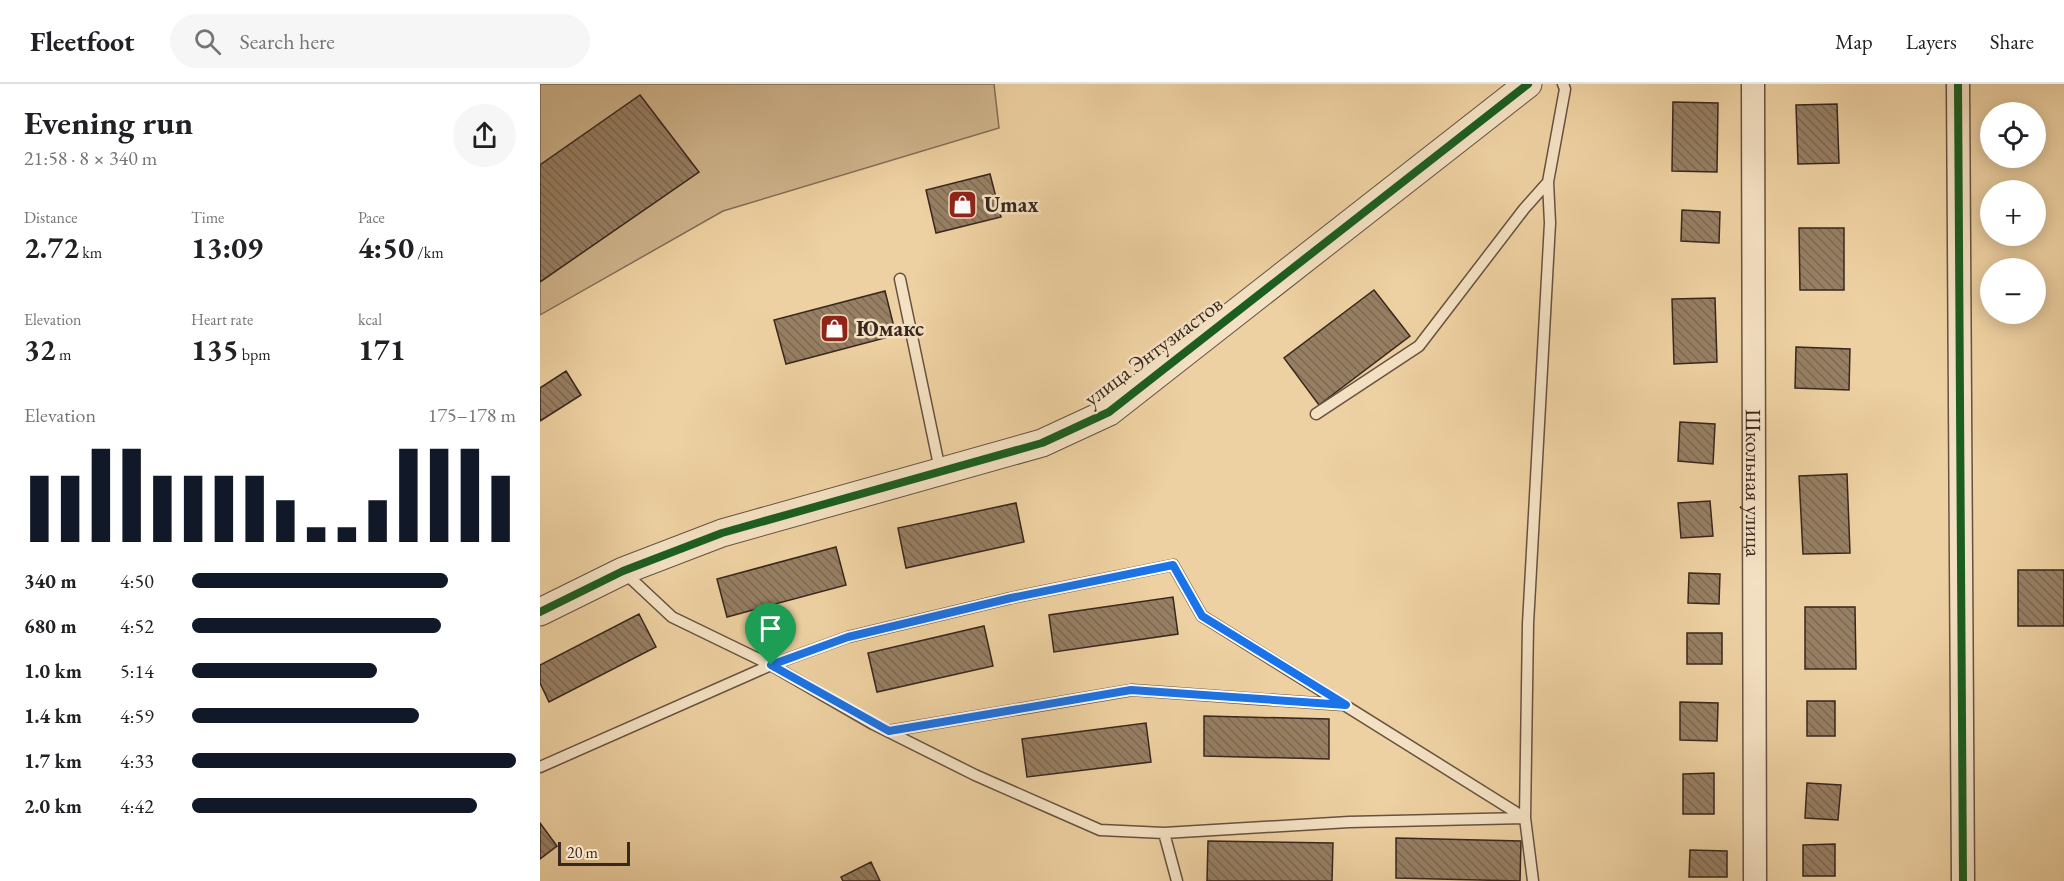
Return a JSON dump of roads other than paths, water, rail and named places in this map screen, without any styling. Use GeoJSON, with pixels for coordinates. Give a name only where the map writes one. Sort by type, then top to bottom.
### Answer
{"type":"FeatureCollection","features":[{"type":"Feature","properties":{"kind":"street","name":"улица Энтузиастов"},"geometry":{"type":"LineString","coordinates":[[540,612],[622,571],[722,533],[1042,443],[1108,412],[1528,84]]}},
{"type":"Feature","properties":{"kind":"street","name":"Школьная улица"},"geometry":{"type":"LineString","coordinates":[[1753,84],[1755,881]]}},
{"type":"Feature","properties":{"kind":"street"},"geometry":{"type":"LineString","coordinates":[[1958,84],[1963,881]]}},
{"type":"Feature","properties":{"kind":"lane"},"geometry":{"type":"LineString","coordinates":[[1533,881],[1525,818],[1528,624],[1550,223],[1548,182],[1565,89],[1563,84]]}},
{"type":"Feature","properties":{"kind":"lane"},"geometry":{"type":"LineString","coordinates":[[1316,414],[1419,346],[1524,209],[1548,182]]}},
{"type":"Feature","properties":{"kind":"lane"},"geometry":{"type":"LineString","coordinates":[[900,279],[940,470]]}},
{"type":"Feature","properties":{"kind":"lane"},"geometry":{"type":"LineString","coordinates":[[540,766],[771,665],[848,637],[1011,598],[1173,565],[1202,616],[1525,818]]}},
{"type":"Feature","properties":{"kind":"lane"},"geometry":{"type":"LineString","coordinates":[[622,571],[672,617],[771,665],[889,731],[975,775],[1100,830],[1164,833],[1349,822],[1525,818]]}},
{"type":"Feature","properties":{"kind":"lane"},"geometry":{"type":"LineString","coordinates":[[889,731],[1131,690],[1346,705]]}},
{"type":"Feature","properties":{"kind":"lane"},"geometry":{"type":"LineString","coordinates":[[1164,833],[1177,881]]}},
{"type":"Feature","properties":{"kind":"place","name":"Umax"},"geometry":{"type":"Point","coordinates":[963,204]}},
{"type":"Feature","properties":{"kind":"place","name":"Юмакс"},"geometry":{"type":"Point","coordinates":[835,328]}}]}
